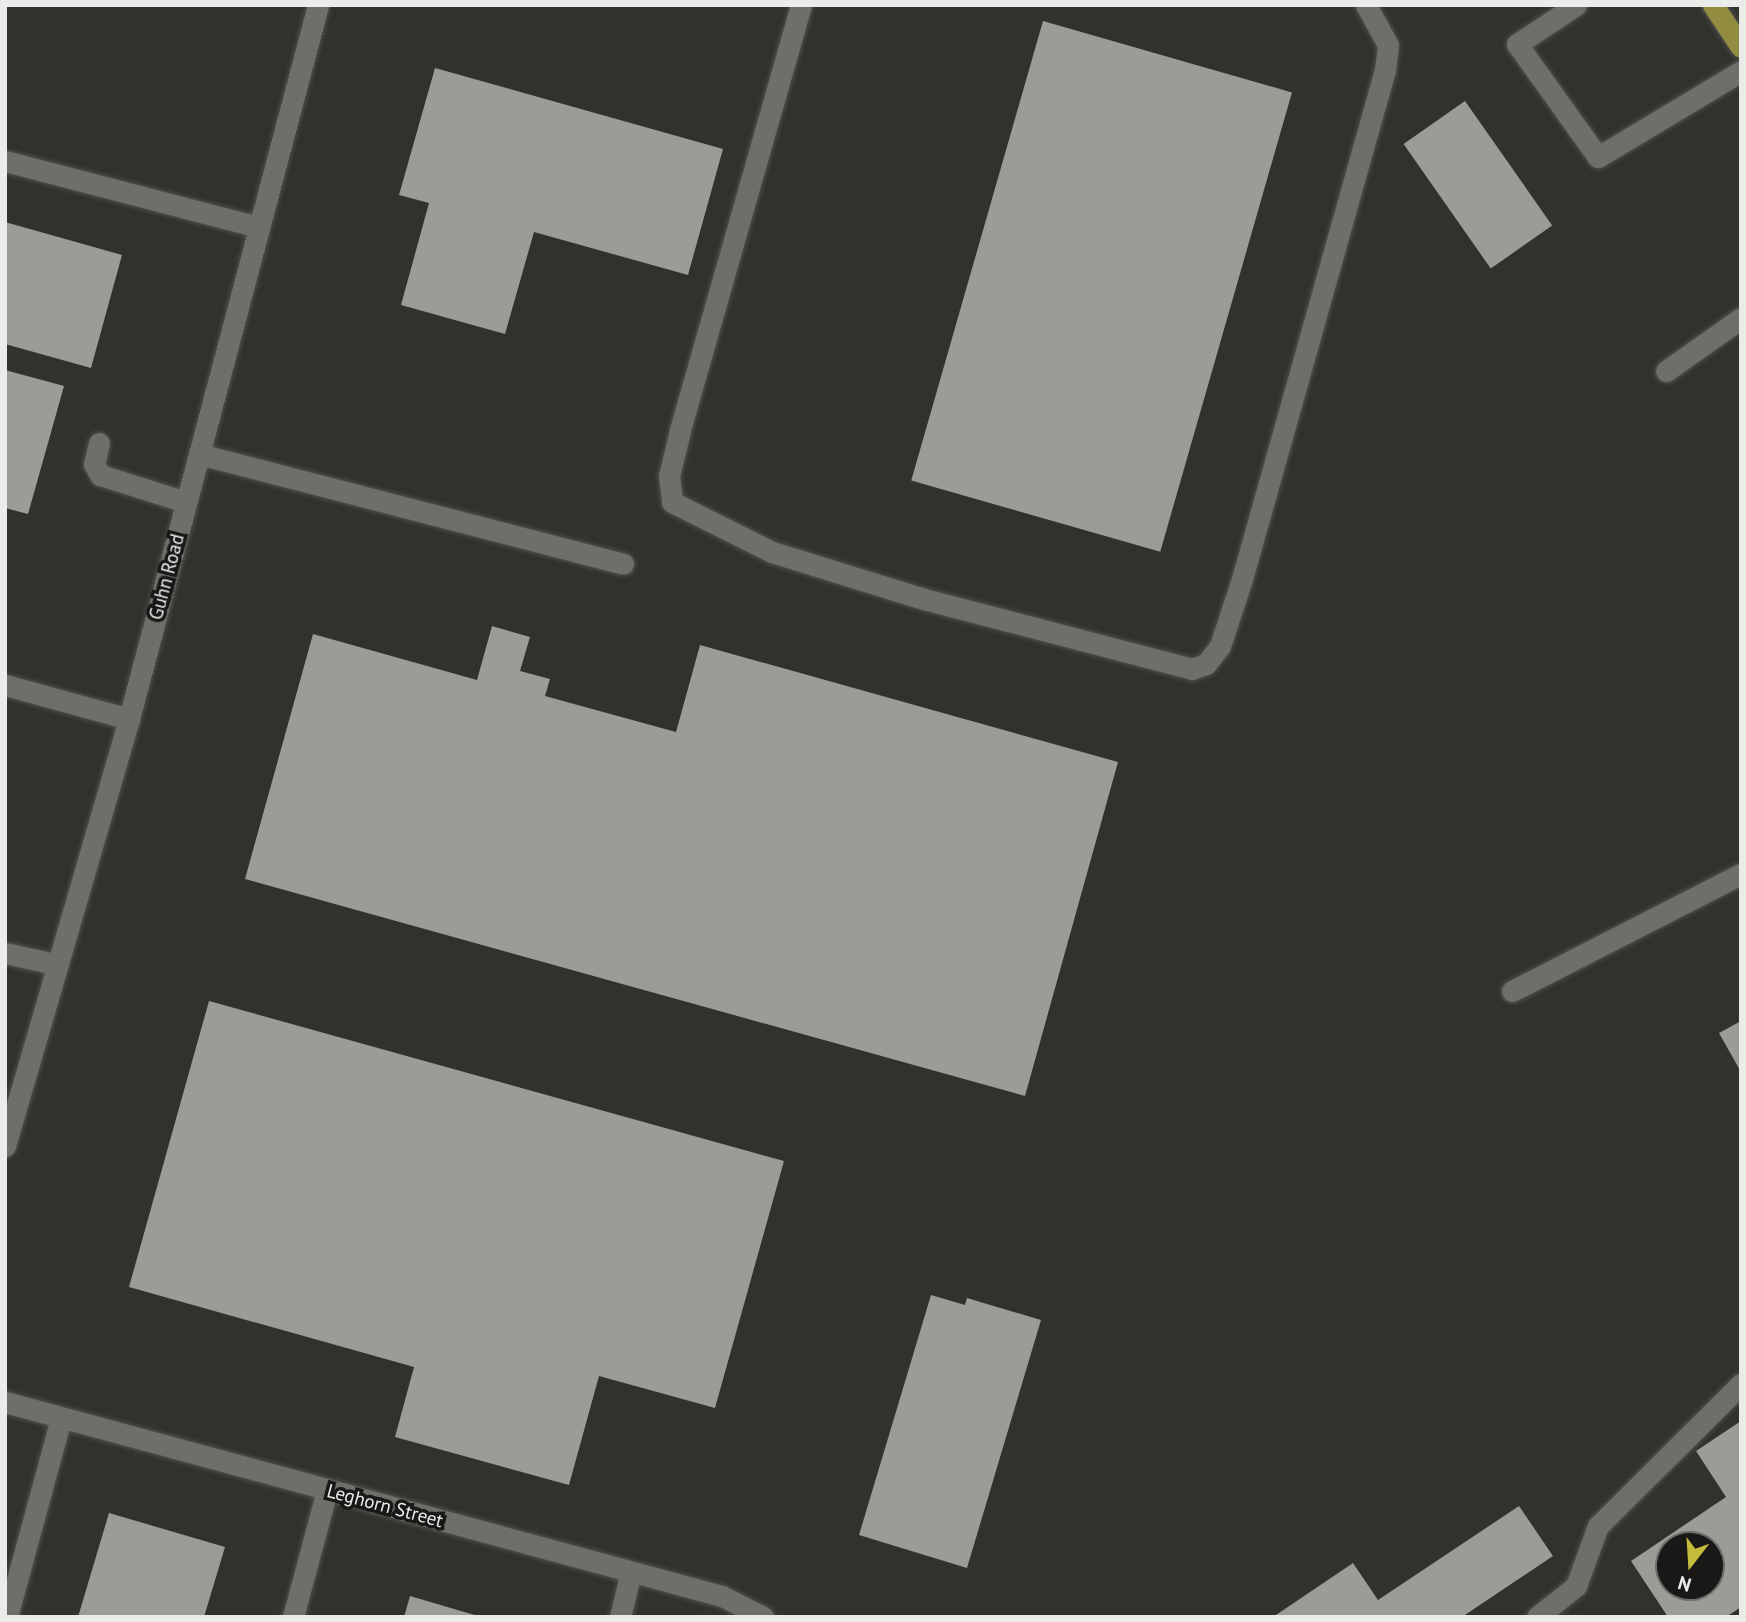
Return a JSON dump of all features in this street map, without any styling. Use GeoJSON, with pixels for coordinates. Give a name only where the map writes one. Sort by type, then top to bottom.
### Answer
{"type":"FeatureCollection","features":[{"type":"Feature","properties":{"kind":"main road"},"geometry":{"type":"LineString","coordinates":[[1713,5],[1741,47]]}},
{"type":"Feature","properties":{"kind":"street","name":"Guhn Road"},"geometry":{"type":"LineString","coordinates":[[5,1146],[55,964],[129,719],[318,5]]}},
{"type":"Feature","properties":{"kind":"street"},"geometry":{"type":"LineString","coordinates":[[801,5],[680,430],[669,476],[672,502],[772,552],[937,603],[1192,669],[1206,664],[1220,646],[1242,579],[1385,70],[1388,45],[1366,5]]}},
{"type":"Feature","properties":{"kind":"street"},"geometry":{"type":"LineString","coordinates":[[1576,5],[1517,44],[1598,157],[1741,71]]}},
{"type":"Feature","properties":{"kind":"street"},"geometry":{"type":"LineString","coordinates":[[5,161],[259,227]]}},
{"type":"Feature","properties":{"kind":"street"},"geometry":{"type":"LineString","coordinates":[[1665,371],[1741,318]]}},
{"type":"Feature","properties":{"kind":"street"},"geometry":{"type":"LineString","coordinates":[[99,443],[94,464],[100,475],[186,502]]}},
{"type":"Feature","properties":{"kind":"street"},"geometry":{"type":"LineString","coordinates":[[199,454],[623,564]]}},
{"type":"Feature","properties":{"kind":"street"},"geometry":{"type":"LineString","coordinates":[[5,685],[129,719]]}},
{"type":"Feature","properties":{"kind":"street"},"geometry":{"type":"LineString","coordinates":[[1512,990],[1741,874]]}},
{"type":"Feature","properties":{"kind":"street"},"geometry":{"type":"LineString","coordinates":[[5,953],[55,964]]}},
{"type":"Feature","properties":{"kind":"street"},"geometry":{"type":"LineString","coordinates":[[1537,1617],[1576,1586],[1598,1527],[1741,1384]]}},
{"type":"Feature","properties":{"kind":"street","name":"Leghorn Street"},"geometry":{"type":"LineString","coordinates":[[5,1402],[722,1597],[763,1617]]}},
{"type":"Feature","properties":{"kind":"street"},"geometry":{"type":"LineString","coordinates":[[7,1617],[61,1418]]}},
{"type":"Feature","properties":{"kind":"street"},"geometry":{"type":"LineString","coordinates":[[293,1617],[327,1490]]}},
{"type":"Feature","properties":{"kind":"street"},"geometry":{"type":"LineString","coordinates":[[620,1617],[631,1572]]}},
{"type":"Feature","properties":{"kind":"building"},"geometry":{"type":"Polygon","coordinates":[[[1043,21],[1292,92],[1160,552],[911,480],[1043,21]]]}},
{"type":"Feature","properties":{"kind":"building"},"geometry":{"type":"Polygon","coordinates":[[[435,68],[723,149],[688,275],[534,232],[505,334],[401,305],[429,203],[399,195],[435,68]]]}},
{"type":"Feature","properties":{"kind":"building"},"geometry":{"type":"Polygon","coordinates":[[[1465,101],[1552,226],[1491,269],[1404,144],[1465,101]]]}},
{"type":"Feature","properties":{"kind":"building"},"geometry":{"type":"Polygon","coordinates":[[[5,222],[122,255],[91,368],[5,344],[5,222]]]}},
{"type":"Feature","properties":{"kind":"building"},"geometry":{"type":"Polygon","coordinates":[[[5,370],[64,386],[28,514],[5,508],[5,370]]]}},
{"type":"Feature","properties":{"kind":"building"},"geometry":{"type":"Polygon","coordinates":[[[492,626],[530,637],[520,671],[550,679],[545,696],[676,732],[700,645],[1118,762],[1025,1096],[245,879],[313,634],[477,680],[492,626]]]}},
{"type":"Feature","properties":{"kind":"building"},"geometry":{"type":"Polygon","coordinates":[[[209,1001],[784,1161],[715,1408],[599,1376],[569,1485],[395,1437],[414,1367],[129,1287],[209,1001]]]}},
{"type":"Feature","properties":{"kind":"building"},"geometry":{"type":"Polygon","coordinates":[[[1741,1021],[1741,1072],[1719,1033],[1741,1021]]]}},
{"type":"Feature","properties":{"kind":"building"},"geometry":{"type":"Polygon","coordinates":[[[931,1295],[965,1305],[967,1298],[1041,1320],[967,1568],[859,1535],[931,1295]]]}},
{"type":"Feature","properties":{"kind":"building"},"geometry":{"type":"Polygon","coordinates":[[[1741,1421],[1741,1607],[1726,1617],[1668,1617],[1657,1601],[1725,1601],[1725,1531],[1676,1531],[1726,1497],[1696,1451],[1741,1421]]]}},
{"type":"Feature","properties":{"kind":"building"},"geometry":{"type":"Polygon","coordinates":[[[1519,1506],[1553,1556],[1462,1617],[1273,1617],[1353,1563],[1378,1600],[1519,1506]]]}},
{"type":"Feature","properties":{"kind":"building"},"geometry":{"type":"Polygon","coordinates":[[[109,1513],[225,1547],[204,1617],[78,1617],[109,1513]]]}},
{"type":"Feature","properties":{"kind":"building"},"geometry":{"type":"Polygon","coordinates":[[[1655,1545],[1655,1597],[1631,1561],[1655,1545]]]}},
{"type":"Feature","properties":{"kind":"building"},"geometry":{"type":"Polygon","coordinates":[[[410,1596],[478,1616],[478,1617],[404,1617],[410,1596]]]}}]}
